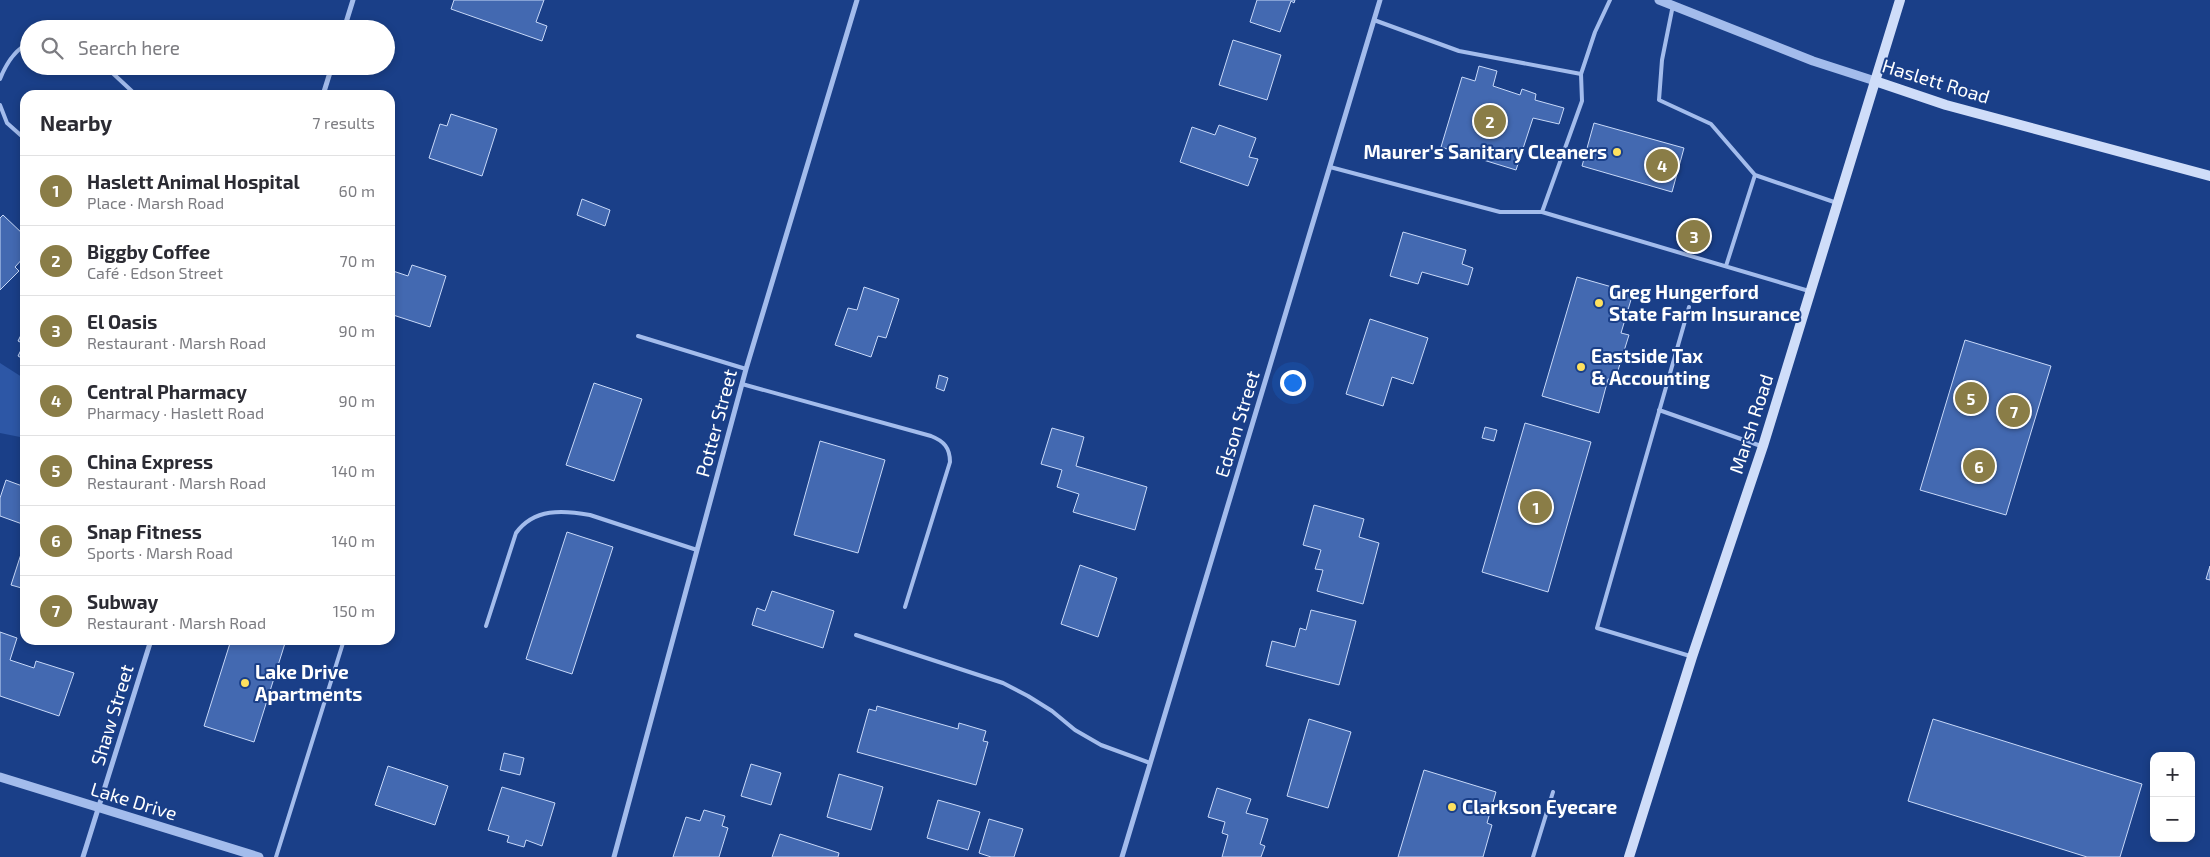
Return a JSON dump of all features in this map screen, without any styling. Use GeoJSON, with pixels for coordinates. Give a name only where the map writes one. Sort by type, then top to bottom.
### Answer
{"type":"FeatureCollection","features":[{"type":"Feature","properties":{"kind":"main road","name":"Marsh Road"},"geometry":{"type":"LineString","coordinates":[[1629,857],[1692,657],[1763,446],[1900,0]]}},
{"type":"Feature","properties":{"kind":"main road","name":"Haslett Road"},"geometry":{"type":"LineString","coordinates":[[1875,81],[1946,105],[2210,176]]}},
{"type":"Feature","properties":{"kind":"street"},"geometry":{"type":"LineString","coordinates":[[347,20],[353,0]]}},
{"type":"Feature","properties":{"kind":"street","name":"Potter Street"},"geometry":{"type":"LineString","coordinates":[[614,857],[746,369],[857,0]]}},
{"type":"Feature","properties":{"kind":"street","name":"Edson Street"},"geometry":{"type":"LineString","coordinates":[[1122,857],[1380,0]]}},
{"type":"Feature","properties":{"kind":"street","name":"Haslett Road"},"geometry":{"type":"LineString","coordinates":[[1659,0],[1813,61],[1875,81]]}},
{"type":"Feature","properties":{"kind":"street"},"geometry":{"type":"LineString","coordinates":[[325,90],[329,75]]}},
{"type":"Feature","properties":{"kind":"street","name":"Shaw Street"},"geometry":{"type":"LineString","coordinates":[[83,857],[149,645]]}},
{"type":"Feature","properties":{"kind":"street","name":"Lake Drive"},"geometry":{"type":"LineString","coordinates":[[0,777],[259,857]]}},
{"type":"Feature","properties":{"kind":"lane"},"geometry":{"type":"LineString","coordinates":[[1542,212],[1582,101],[1581,74],[1595,32],[1610,0]]}},
{"type":"Feature","properties":{"kind":"lane"},"geometry":{"type":"LineString","coordinates":[[1673,6],[1662,60],[1659,100],[1711,124],[1755,175],[1837,203]]}},
{"type":"Feature","properties":{"kind":"lane"},"geometry":{"type":"LineString","coordinates":[[1374,20],[1459,51],[1581,74]]}},
{"type":"Feature","properties":{"kind":"lane"},"geometry":{"type":"LineString","coordinates":[[0,79],[5,66],[20,50]]}},
{"type":"Feature","properties":{"kind":"lane"},"geometry":{"type":"LineString","coordinates":[[115,75],[131,90]]}},
{"type":"Feature","properties":{"kind":"lane"},"geometry":{"type":"LineString","coordinates":[[0,105],[7,123],[20,135]]}},
{"type":"Feature","properties":{"kind":"lane"},"geometry":{"type":"LineString","coordinates":[[1330,167],[1500,212],[1542,212],[1811,292]]}},
{"type":"Feature","properties":{"kind":"lane"},"geometry":{"type":"LineString","coordinates":[[1726,266],[1755,175]]}},
{"type":"Feature","properties":{"kind":"lane"},"geometry":{"type":"LineString","coordinates":[[1689,308],[1597,628],[1692,657]]}},
{"type":"Feature","properties":{"kind":"lane"},"geometry":{"type":"LineString","coordinates":[[638,336],[746,369]]}},
{"type":"Feature","properties":{"kind":"lane"},"geometry":{"type":"LineString","coordinates":[[742,384],[938,439],[948,448],[950,462],[906,606]]}},
{"type":"Feature","properties":{"kind":"lane"},"geometry":{"type":"LineString","coordinates":[[1659,410],[1763,446]]}},
{"type":"Feature","properties":{"kind":"lane"},"geometry":{"type":"LineString","coordinates":[[486,626],[516,533],[522,524],[532,518],[554,512],[590,515],[697,550]]}},
{"type":"Feature","properties":{"kind":"lane"},"geometry":{"type":"LineString","coordinates":[[856,635],[1003,683],[1044,706],[1075,730],[1101,745],[1150,763]]}},
{"type":"Feature","properties":{"kind":"lane"},"geometry":{"type":"LineString","coordinates":[[276,857],[342,645]]}},
{"type":"Feature","properties":{"kind":"lane"},"geometry":{"type":"LineString","coordinates":[[1533,857],[1553,792]]}},
{"type":"Feature","properties":{"kind":"shaded area"},"geometry":{"type":"Polygon","coordinates":[[[0,363],[20,376],[20,437],[0,433],[0,363]]]}},
{"type":"Feature","properties":{"kind":"building"},"geometry":{"type":"Polygon","coordinates":[[[454,0],[544,0],[536,22],[547,26],[542,41],[451,9],[454,0]]]}},
{"type":"Feature","properties":{"kind":"building"},"geometry":{"type":"Polygon","coordinates":[[[1257,0],[1295,0],[1294,3],[1291,1],[1280,32],[1250,22],[1257,0]]]}},
{"type":"Feature","properties":{"kind":"building"},"geometry":{"type":"Polygon","coordinates":[[[1233,40],[1281,55],[1267,100],[1219,85],[1233,40]]]}},
{"type":"Feature","properties":{"kind":"building"},"geometry":{"type":"Polygon","coordinates":[[[1479,66],[1497,71],[1493,86],[1520,95],[1522,89],[1536,94],[1535,100],[1564,108],[1559,124],[1533,118],[1516,170],[1441,147],[1462,77],[1475,81],[1479,66]]]}},
{"type":"Feature","properties":{"kind":"building"},"geometry":{"type":"Polygon","coordinates":[[[451,114],[497,129],[482,176],[429,158],[440,124],[447,126],[451,114]]]}},
{"type":"Feature","properties":{"kind":"building"},"geometry":{"type":"Polygon","coordinates":[[[1594,123],[1684,148],[1672,192],[1582,166],[1594,123]]]}},
{"type":"Feature","properties":{"kind":"building"},"geometry":{"type":"Polygon","coordinates":[[[1219,125],[1256,138],[1249,157],[1258,159],[1248,186],[1180,162],[1192,127],[1215,135],[1219,125]]]}},
{"type":"Feature","properties":{"kind":"building"},"geometry":{"type":"Polygon","coordinates":[[[582,199],[610,210],[605,226],[577,215],[582,199]]]}},
{"type":"Feature","properties":{"kind":"building"},"geometry":{"type":"Polygon","coordinates":[[[3,215],[20,231],[20,262],[15,267],[19,271],[0,290],[0,218],[3,215]]]}},
{"type":"Feature","properties":{"kind":"building"},"geometry":{"type":"Polygon","coordinates":[[[1403,232],[1466,250],[1462,264],[1473,268],[1468,285],[1422,272],[1418,284],[1390,276],[1403,232]]]}},
{"type":"Feature","properties":{"kind":"building"},"geometry":{"type":"Polygon","coordinates":[[[412,265],[446,276],[430,327],[395,316],[395,272],[408,276],[412,265]]]}},
{"type":"Feature","properties":{"kind":"building"},"geometry":{"type":"Polygon","coordinates":[[[1577,277],[1633,293],[1621,333],[1629,335],[1615,380],[1608,379],[1599,413],[1542,396],[1577,277]]]}},
{"type":"Feature","properties":{"kind":"building"},"geometry":{"type":"Polygon","coordinates":[[[864,287],[899,299],[886,338],[878,336],[871,357],[835,345],[848,308],[857,310],[864,287]]]}},
{"type":"Feature","properties":{"kind":"building"},"geometry":{"type":"Polygon","coordinates":[[[1370,319],[1428,338],[1413,384],[1392,377],[1383,406],[1346,394],[1370,319]]]}},
{"type":"Feature","properties":{"kind":"building"},"geometry":{"type":"Polygon","coordinates":[[[1965,340],[2051,366],[2006,515],[1920,490],[1965,340]]]}},
{"type":"Feature","properties":{"kind":"building"},"geometry":{"type":"Polygon","coordinates":[[[939,375],[948,378],[944,391],[936,388],[939,375]]]}},
{"type":"Feature","properties":{"kind":"building"},"geometry":{"type":"Polygon","coordinates":[[[594,383],[642,399],[614,481],[566,465],[594,383]]]}},
{"type":"Feature","properties":{"kind":"building"},"geometry":{"type":"Polygon","coordinates":[[[1525,423],[1591,442],[1548,592],[1482,572],[1525,423]]]}},
{"type":"Feature","properties":{"kind":"building"},"geometry":{"type":"Polygon","coordinates":[[[1485,427],[1497,430],[1494,441],[1482,438],[1485,427]]]}},
{"type":"Feature","properties":{"kind":"building"},"geometry":{"type":"Polygon","coordinates":[[[1052,428],[1084,437],[1076,466],[1147,487],[1135,530],[1073,512],[1079,494],[1057,487],[1062,470],[1041,464],[1052,428]]]}},
{"type":"Feature","properties":{"kind":"building"},"geometry":{"type":"Polygon","coordinates":[[[820,441],[885,460],[858,553],[794,535],[820,441]]]}},
{"type":"Feature","properties":{"kind":"building"},"geometry":{"type":"Polygon","coordinates":[[[6,480],[20,485],[20,523],[0,516],[0,498],[6,480]]]}},
{"type":"Feature","properties":{"kind":"building"},"geometry":{"type":"Polygon","coordinates":[[[1314,505],[1364,519],[1359,537],[1379,543],[1363,604],[1317,591],[1323,570],[1315,569],[1321,550],[1303,545],[1314,505]]]}},
{"type":"Feature","properties":{"kind":"building"},"geometry":{"type":"Polygon","coordinates":[[[567,532],[613,547],[572,674],[526,659],[567,532]]]}},
{"type":"Feature","properties":{"kind":"building"},"geometry":{"type":"Polygon","coordinates":[[[20,557],[20,588],[11,585],[20,557]]]}},
{"type":"Feature","properties":{"kind":"building"},"geometry":{"type":"Polygon","coordinates":[[[1080,565],[1117,578],[1098,637],[1061,624],[1080,565]]]}},
{"type":"Feature","properties":{"kind":"building"},"geometry":{"type":"Polygon","coordinates":[[[2210,566],[2210,580],[2206,579],[2210,566]]]}},
{"type":"Feature","properties":{"kind":"building"},"geometry":{"type":"Polygon","coordinates":[[[772,591],[834,611],[823,648],[752,625],[757,608],[765,611],[772,591]]]}},
{"type":"Feature","properties":{"kind":"building"},"geometry":{"type":"Polygon","coordinates":[[[1311,610],[1356,621],[1339,685],[1266,666],[1272,641],[1295,647],[1300,628],[1306,630],[1311,610]]]}},
{"type":"Feature","properties":{"kind":"building"},"geometry":{"type":"Polygon","coordinates":[[[0,632],[17,638],[10,660],[34,668],[36,661],[74,673],[59,716],[0,696],[0,632]]]}},
{"type":"Feature","properties":{"kind":"building","name":"Lake Drive Apartments"},"geometry":{"type":"Polygon","coordinates":[[[229,645],[284,645],[254,742],[204,726],[229,645]]]}},
{"type":"Feature","properties":{"kind":"building"},"geometry":{"type":"Polygon","coordinates":[[[877,706],[958,729],[959,723],[986,731],[983,741],[988,742],[976,785],[857,752],[869,709],[876,711],[877,706]]]}},
{"type":"Feature","properties":{"kind":"building"},"geometry":{"type":"Polygon","coordinates":[[[1309,719],[1351,732],[1328,808],[1287,796],[1309,719]]]}},
{"type":"Feature","properties":{"kind":"building"},"geometry":{"type":"Polygon","coordinates":[[[1933,719],[2142,784],[2120,857],[2087,857],[1908,801],[1933,719]]]}},
{"type":"Feature","properties":{"kind":"building"},"geometry":{"type":"Polygon","coordinates":[[[504,753],[524,758],[520,775],[500,770],[504,753]]]}},
{"type":"Feature","properties":{"kind":"building"},"geometry":{"type":"Polygon","coordinates":[[[751,764],[781,773],[771,805],[741,796],[751,764]]]}},
{"type":"Feature","properties":{"kind":"building"},"geometry":{"type":"Polygon","coordinates":[[[388,766],[448,786],[435,825],[375,805],[388,766]]]}},
{"type":"Feature","properties":{"kind":"building","name":"Clarkson Eyecare"},"geometry":{"type":"Polygon","coordinates":[[[1424,770],[1496,792],[1487,823],[1492,825],[1483,857],[1398,857],[1424,770]]]}},
{"type":"Feature","properties":{"kind":"building"},"geometry":{"type":"Polygon","coordinates":[[[839,774],[883,787],[871,830],[827,817],[839,774]]]}},
{"type":"Feature","properties":{"kind":"building"},"geometry":{"type":"Polygon","coordinates":[[[502,787],[555,803],[542,846],[526,840],[524,847],[507,842],[509,836],[488,830],[502,787]]]}},
{"type":"Feature","properties":{"kind":"building"},"geometry":{"type":"Polygon","coordinates":[[[1217,788],[1251,799],[1246,813],[1268,819],[1260,844],[1265,846],[1261,857],[1222,857],[1228,835],[1222,833],[1225,822],[1208,817],[1217,788]]]}},
{"type":"Feature","properties":{"kind":"building"},"geometry":{"type":"Polygon","coordinates":[[[938,800],[980,812],[968,850],[927,838],[938,800]]]}},
{"type":"Feature","properties":{"kind":"building"},"geometry":{"type":"Polygon","coordinates":[[[704,810],[725,816],[722,826],[728,828],[719,857],[673,857],[686,817],[700,821],[704,810]]]}},
{"type":"Feature","properties":{"kind":"building"},"geometry":{"type":"Polygon","coordinates":[[[989,819],[1023,829],[1014,857],[991,857],[979,853],[989,819]]]}},
{"type":"Feature","properties":{"kind":"building"},"geometry":{"type":"Polygon","coordinates":[[[780,834],[839,853],[838,857],[772,857],[780,834]]]}},
{"type":"Feature","properties":{"kind":"place","name":"Biggby Coffee"},"geometry":{"type":"Point","coordinates":[1490,121]}},
{"type":"Feature","properties":{"kind":"place","name":"Maurer's Sanitary Cleaners"},"geometry":{"type":"Point","coordinates":[1617,152]}},
{"type":"Feature","properties":{"kind":"place","name":"Central Pharmacy"},"geometry":{"type":"Point","coordinates":[1662,165]}},
{"type":"Feature","properties":{"kind":"place","name":"El Oasis"},"geometry":{"type":"Point","coordinates":[1694,236]}},
{"type":"Feature","properties":{"kind":"place","name":"Greg Hungerford State Farm Insurance"},"geometry":{"type":"Point","coordinates":[1599,303]}},
{"type":"Feature","properties":{"kind":"place","name":"Eastside Tax & Accounting"},"geometry":{"type":"Point","coordinates":[1581,367]}},
{"type":"Feature","properties":{"kind":"place","name":"China Express"},"geometry":{"type":"Point","coordinates":[1971,398]}},
{"type":"Feature","properties":{"kind":"place","name":"Subway"},"geometry":{"type":"Point","coordinates":[2014,411]}},
{"type":"Feature","properties":{"kind":"place","name":"Snap Fitness"},"geometry":{"type":"Point","coordinates":[1979,466]}},
{"type":"Feature","properties":{"kind":"place","name":"Haslett Animal Hospital"},"geometry":{"type":"Point","coordinates":[1536,507]}},
{"type":"Feature","properties":{"kind":"place","name":"Lake Drive Apartments"},"geometry":{"type":"Point","coordinates":[245,683]}},
{"type":"Feature","properties":{"kind":"place","name":"Clarkson Eyecare"},"geometry":{"type":"Point","coordinates":[1452,807]}}]}
